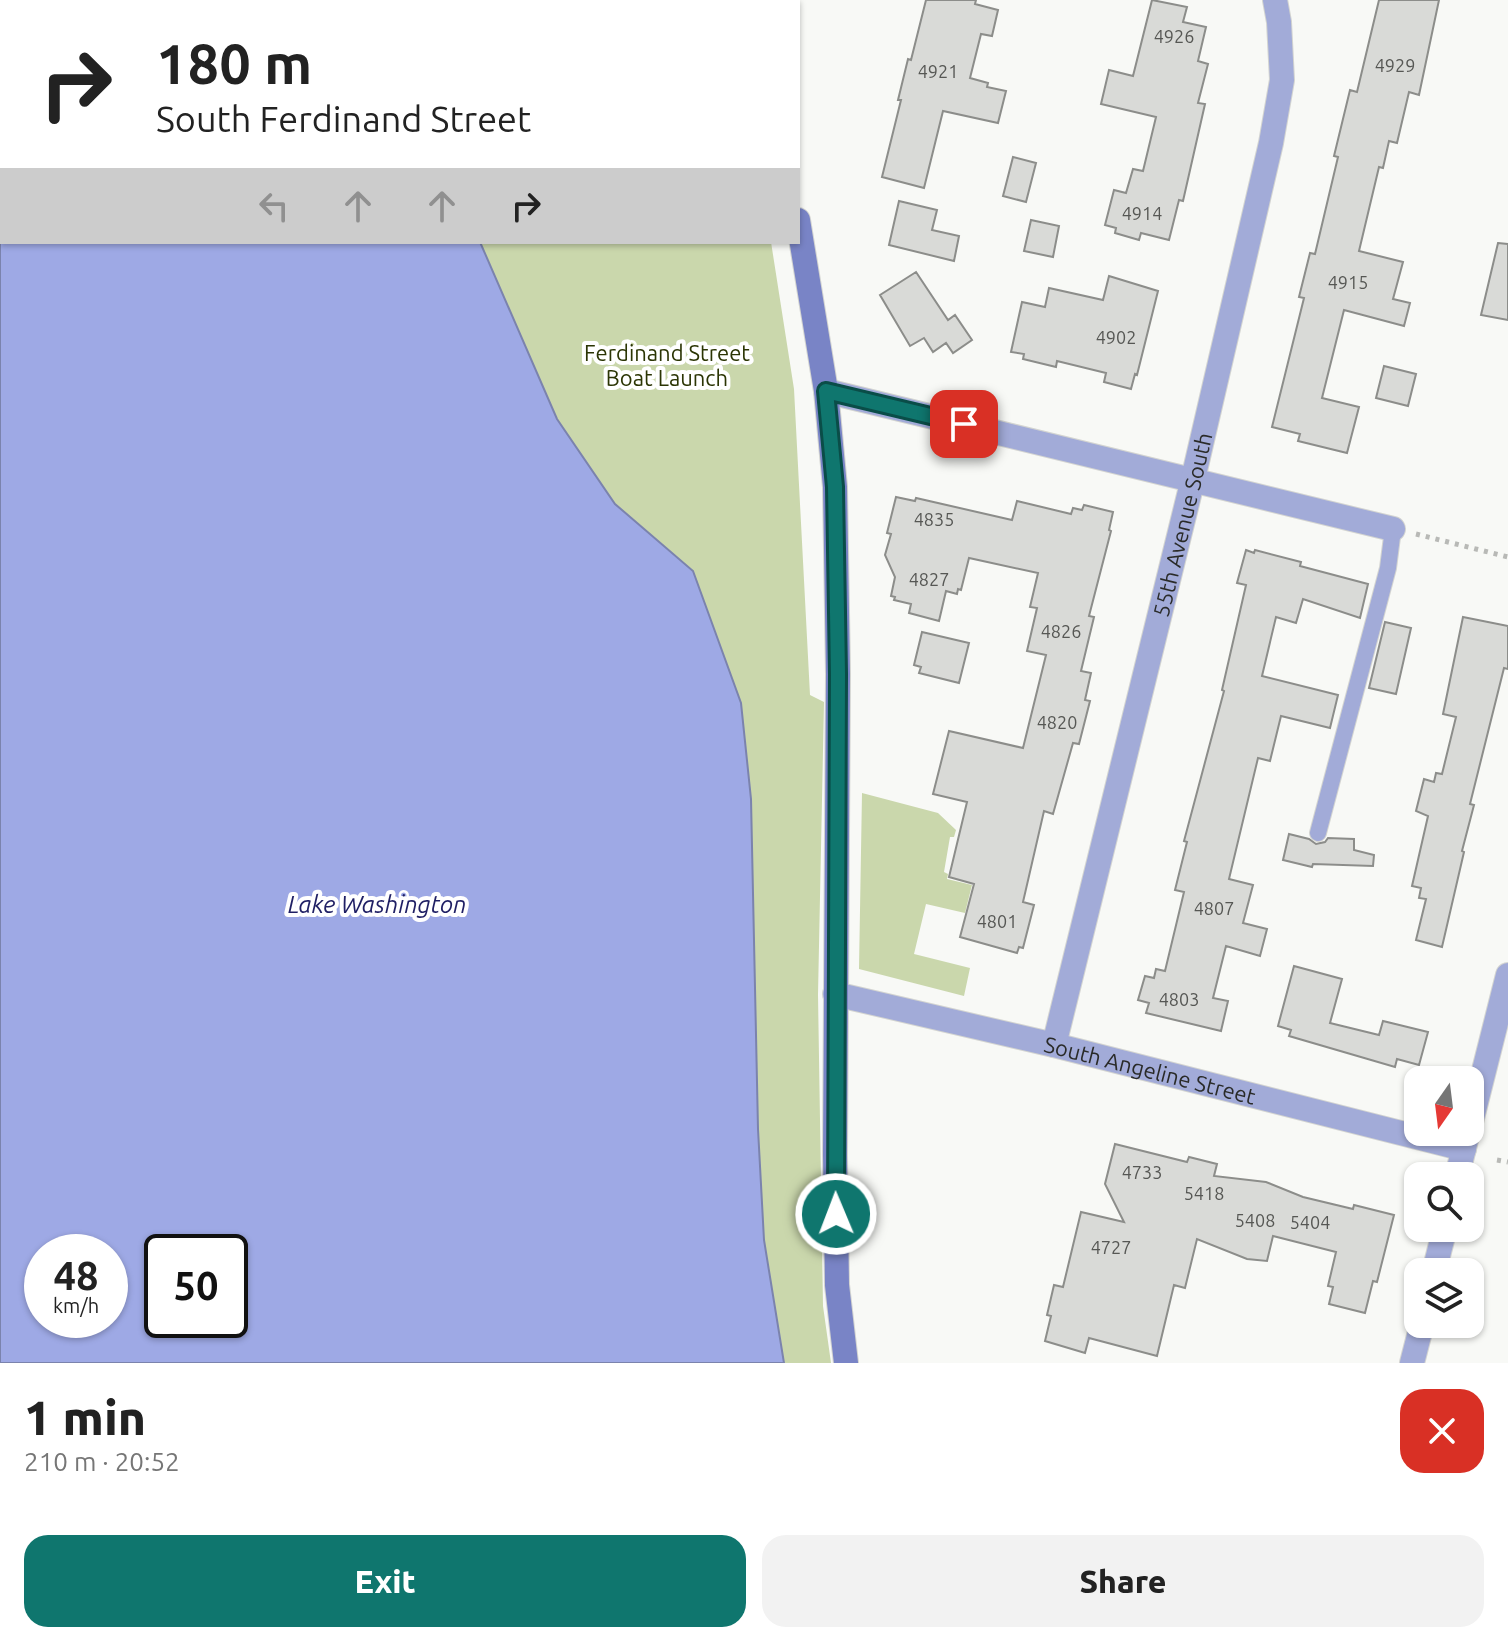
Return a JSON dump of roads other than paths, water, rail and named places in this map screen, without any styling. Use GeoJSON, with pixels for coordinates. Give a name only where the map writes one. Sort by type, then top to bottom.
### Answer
{"type":"FeatureCollection","features":[{"type":"Feature","properties":{"kind":"main road"},"geometry":{"type":"LineString","coordinates":[[800,232],[826,391],[835,487],[838,674],[835,994],[837,1285],[846,1363]]}},
{"type":"Feature","properties":{"kind":"street","name":"55th Avenue South"},"geometry":{"type":"LineString","coordinates":[[1054,1045],[1193,479],[1271,143],[1282,80],[1275,0]]}},
{"type":"Feature","properties":{"kind":"street"},"geometry":{"type":"LineString","coordinates":[[826,391],[1400,530]]}},
{"type":"Feature","properties":{"kind":"street"},"geometry":{"type":"LineString","coordinates":[[1484,1069],[1508,975]]}},
{"type":"Feature","properties":{"kind":"street","name":"South Angeline Street"},"geometry":{"type":"LineString","coordinates":[[835,994],[1404,1122]]}},
{"type":"Feature","properties":{"kind":"street"},"geometry":{"type":"LineString","coordinates":[[1412,1363],[1418,1338]]}},
{"type":"Feature","properties":{"kind":"lane"},"geometry":{"type":"LineString","coordinates":[[1318,833],[1400,530]]}},
{"type":"Feature","properties":{"kind":"water","name":"Lake Washington"},"geometry":{"type":"Polygon","coordinates":[[[0,244],[481,244],[557,419],[615,504],[693,571],[741,703],[751,799],[758,1129],[764,1240],[784,1363],[0,1363],[0,244]]]}},
{"type":"Feature","properties":{"kind":"park label","name":"Ferdinand Street Boat Launch"},"geometry":{"type":"Point","coordinates":[667,364]}}]}
